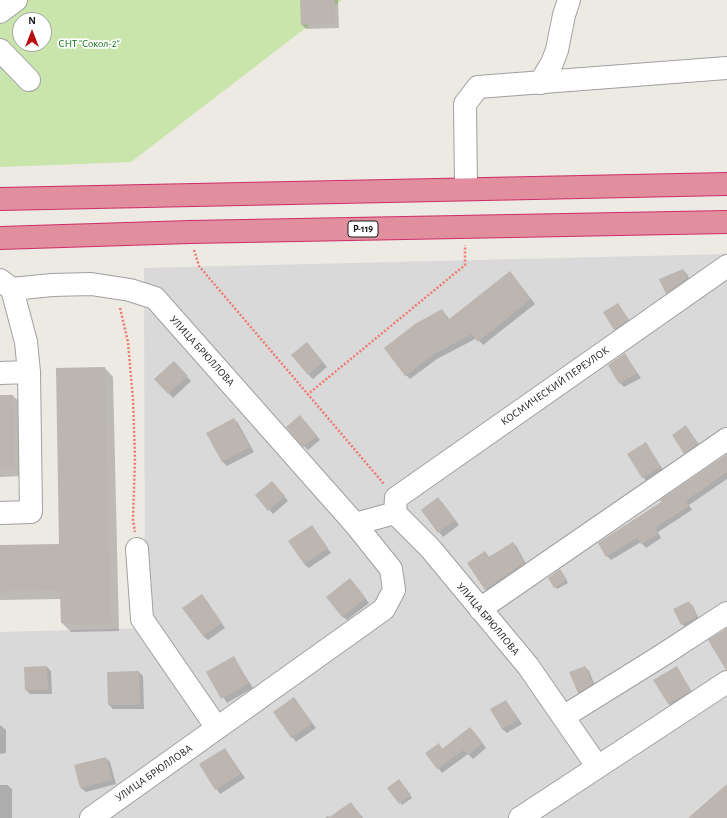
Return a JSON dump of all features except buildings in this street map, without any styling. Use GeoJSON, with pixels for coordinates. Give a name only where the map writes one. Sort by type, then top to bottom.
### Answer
{"type":"FeatureCollection","features":[{"type":"Feature","properties":{"kind":"highway"},"geometry":{"type":"LineString","coordinates":[[0,199],[727,184]]}},
{"type":"Feature","properties":{"kind":"highway","name":"Р-119"},"geometry":{"type":"LineString","coordinates":[[0,238],[190,232],[727,222]]}},
{"type":"Feature","properties":{"kind":"street"},"geometry":{"type":"LineString","coordinates":[[0,12],[16,0]]}},
{"type":"Feature","properties":{"kind":"street"},"geometry":{"type":"LineString","coordinates":[[540,82],[552,63],[557,50],[564,15],[569,0]]}},
{"type":"Feature","properties":{"kind":"street"},"geometry":{"type":"LineString","coordinates":[[0,50],[29,80]]}},
{"type":"Feature","properties":{"kind":"street"},"geometry":{"type":"LineString","coordinates":[[466,189],[465,104],[478,87],[727,68]]}},
{"type":"Feature","properties":{"kind":"street","name":"КОСМИЧЕСКИЙ ПЕРЕУЛОК"},"geometry":{"type":"LineString","coordinates":[[395,506],[727,266]]}},
{"type":"Feature","properties":{"kind":"street","name":"УЛИЦА БРЮЛЛОВА"},"geometry":{"type":"LineString","coordinates":[[6,285],[91,284],[130,290],[155,298],[355,524],[391,569],[394,590],[384,609],[91,818]]}},
{"type":"Feature","properties":{"kind":"street"},"geometry":{"type":"LineString","coordinates":[[0,513],[31,512],[29,372],[26,342],[6,285]]}},
{"type":"Feature","properties":{"kind":"street"},"geometry":{"type":"LineString","coordinates":[[0,373],[29,372]]}},
{"type":"Feature","properties":{"kind":"street"},"geometry":{"type":"LineString","coordinates":[[480,609],[727,440]]}},
{"type":"Feature","properties":{"kind":"street"},"geometry":{"type":"LineString","coordinates":[[355,524],[395,506]]}},
{"type":"Feature","properties":{"kind":"street","name":"УЛИЦА БРЮЛЛОВА"},"geometry":{"type":"LineString","coordinates":[[395,506],[528,666],[596,766]]}},
{"type":"Feature","properties":{"kind":"street"},"geometry":{"type":"LineString","coordinates":[[137,549],[142,619],[217,728]]}},
{"type":"Feature","properties":{"kind":"street"},"geometry":{"type":"LineString","coordinates":[[563,717],[727,613]]}},
{"type":"Feature","properties":{"kind":"street"},"geometry":{"type":"LineString","coordinates":[[520,818],[596,766],[727,682]]}},
{"type":"Feature","properties":{"kind":"path"},"geometry":{"type":"LineString","coordinates":[[307,394],[464,265],[466,227]]}},
{"type":"Feature","properties":{"kind":"path"},"geometry":{"type":"LineString","coordinates":[[190,232],[198,266],[307,394],[395,506]]}},
{"type":"Feature","properties":{"kind":"path"},"geometry":{"type":"LineString","coordinates":[[116,288],[128,342],[133,400],[135,458],[133,520],[137,549]]}},
{"type":"Feature","properties":{"kind":"shaded area"},"geometry":{"type":"Polygon","coordinates":[[[727,254],[727,818],[0,818],[0,632],[145,628],[144,268],[727,254]]]}},
{"type":"Feature","properties":{"kind":"green space","name":"СНТ \"Сокол-2\""},"geometry":{"type":"Polygon","coordinates":[[[0,0],[342,0],[131,162],[0,167],[0,0]]]}}]}
